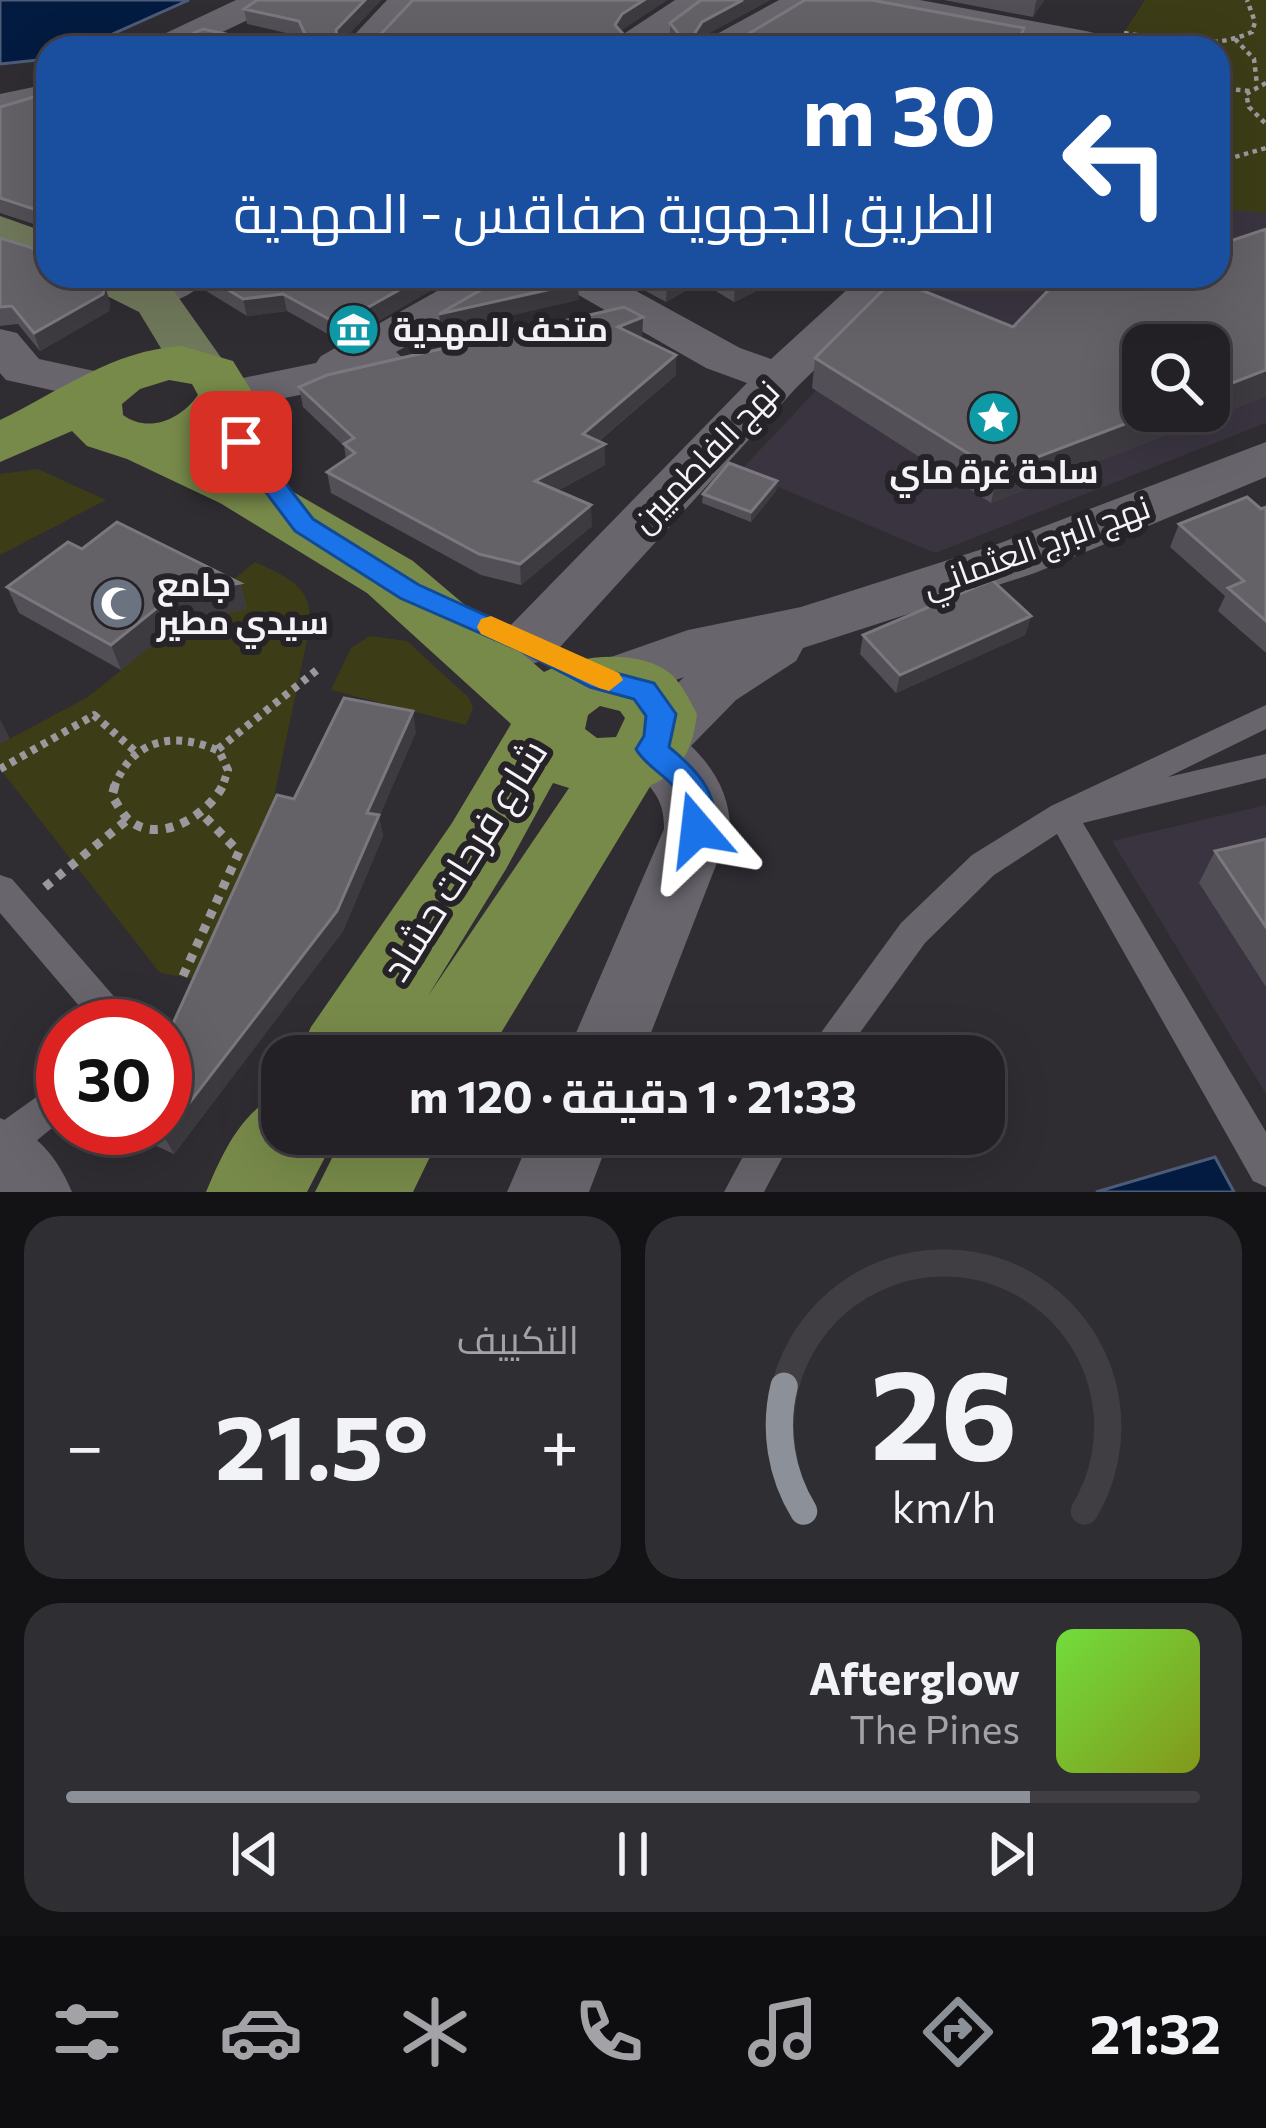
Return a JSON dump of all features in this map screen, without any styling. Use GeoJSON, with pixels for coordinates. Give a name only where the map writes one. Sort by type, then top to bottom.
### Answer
{"type":"FeatureCollection","features":[{"type":"Feature","properties":{"kind":"main road"},"geometry":{"type":"LineString","coordinates":[[4,441],[115,407],[163,364],[180,334],[265,478],[304,525]]}},
{"type":"Feature","properties":{"kind":"main road"},"geometry":{"type":"LineString","coordinates":[[115,407],[208,472],[304,525],[577,700]]}},
{"type":"Feature","properties":{"kind":"main road"},"geometry":{"type":"LineString","coordinates":[[409,592],[529,643],[577,700]]}},
{"type":"Feature","properties":{"kind":"main road"},"geometry":{"type":"LineString","coordinates":[[577,700],[550,738],[572,760],[588,766],[645,751]]}},
{"type":"Feature","properties":{"kind":"main road","name":"شارع فرحات حشاد"},"geometry":{"type":"LineString","coordinates":[[355,1035],[577,700]]}},
{"type":"Feature","properties":{"kind":"main road"},"geometry":{"type":"LineString","coordinates":[[452,1035],[645,751]]}},
{"type":"Feature","properties":{"kind":"main road"},"geometry":{"type":"LineString","coordinates":[[253,1192],[277,1155]]}},
{"type":"Feature","properties":{"kind":"main road"},"geometry":{"type":"LineString","coordinates":[[362,1192],[382,1155]]}},
{"type":"Feature","properties":{"kind":"street"},"geometry":{"type":"LineString","coordinates":[[188,36],[263,0]]}},
{"type":"Feature","properties":{"kind":"street"},"geometry":{"type":"LineString","coordinates":[[371,36],[406,0]]}},
{"type":"Feature","properties":{"kind":"street"},"geometry":{"type":"LineString","coordinates":[[746,36],[804,0]]}},
{"type":"Feature","properties":{"kind":"street"},"geometry":{"type":"LineString","coordinates":[[868,0],[1090,33]]}},
{"type":"Feature","properties":{"kind":"street"},"geometry":{"type":"LineString","coordinates":[[646,36],[678,3]]}},
{"type":"Feature","properties":{"kind":"street"},"geometry":{"type":"LineString","coordinates":[[203,29],[233,36]]}},
{"type":"Feature","properties":{"kind":"street"},"geometry":{"type":"LineString","coordinates":[[0,105],[36,98]]}},
{"type":"Feature","properties":{"kind":"street"},"geometry":{"type":"LineString","coordinates":[[0,231],[36,246]]}},
{"type":"Feature","properties":{"kind":"street"},"geometry":{"type":"LineString","coordinates":[[314,380],[475,288]]}},
{"type":"Feature","properties":{"kind":"street"},"geometry":{"type":"LineString","coordinates":[[597,288],[723,358],[779,377]]}},
{"type":"Feature","properties":{"kind":"street","name":"نهج الفاطميين"},"geometry":{"type":"LineString","coordinates":[[529,643],[779,377],[875,288]]}},
{"type":"Feature","properties":{"kind":"street"},"geometry":{"type":"LineString","coordinates":[[562,323],[630,308]]}},
{"type":"Feature","properties":{"kind":"street"},"geometry":{"type":"LineString","coordinates":[[180,334],[314,380],[472,344]]}},
{"type":"Feature","properties":{"kind":"street"},"geometry":{"type":"LineString","coordinates":[[0,343],[22,370],[115,407]]}},
{"type":"Feature","properties":{"kind":"street","name":"نهج البرج العثماني"},"geometry":{"type":"LineString","coordinates":[[577,700],[688,652],[804,627],[1015,559],[1266,458]]}},
{"type":"Feature","properties":{"kind":"street","name":"نهج البرج العثماني"},"geometry":{"type":"LineString","coordinates":[[645,751],[715,685],[804,627]]}},
{"type":"Feature","properties":{"kind":"street"},"geometry":{"type":"LineString","coordinates":[[613,1035],[697,829],[699,802],[685,778],[645,751]]}},
{"type":"Feature","properties":{"kind":"street"},"geometry":{"type":"LineString","coordinates":[[548,1192],[563,1155]]}},
{"type":"Feature","properties":{"kind":"street"},"geometry":{"type":"LineString","coordinates":[[0,1156],[31,1192]]}},
{"type":"Feature","properties":{"kind":"lane"},"geometry":{"type":"LineString","coordinates":[[838,1035],[913,933],[983,865],[1061,815],[1266,716]]}},
{"type":"Feature","properties":{"kind":"lane"},"geometry":{"type":"LineString","coordinates":[[1061,815],[1266,766]]}},
{"type":"Feature","properties":{"kind":"lane"},"geometry":{"type":"LineString","coordinates":[[1061,815],[1266,1168]]}},
{"type":"Feature","properties":{"kind":"lane"},"geometry":{"type":"LineString","coordinates":[[9,899],[96,999]]}},
{"type":"Feature","properties":{"kind":"lane"},"geometry":{"type":"LineString","coordinates":[[0,1147],[36,1118]]}},
{"type":"Feature","properties":{"kind":"lane"},"geometry":{"type":"LineString","coordinates":[[743,1192],[764,1155]]}},
{"type":"Feature","properties":{"kind":"path"},"geometry":{"type":"LineString","coordinates":[[1252,32],[1255,22],[1248,2],[1261,0]]}},
{"type":"Feature","properties":{"kind":"path"},"geometry":{"type":"LineString","coordinates":[[1090,33],[1120,36]]}},
{"type":"Feature","properties":{"kind":"path"},"geometry":{"type":"LineString","coordinates":[[1230,39],[1266,33]]}},
{"type":"Feature","properties":{"kind":"path"},"geometry":{"type":"LineString","coordinates":[[1235,39],[1253,58],[1260,74],[1257,85]]}},
{"type":"Feature","properties":{"kind":"path"},"geometry":{"type":"LineString","coordinates":[[1230,89],[1250,91],[1266,83]]}},
{"type":"Feature","properties":{"kind":"path"},"geometry":{"type":"LineString","coordinates":[[1250,91],[1250,107],[1266,124]]}},
{"type":"Feature","properties":{"kind":"path"},"geometry":{"type":"LineString","coordinates":[[1230,158],[1266,148]]}},
{"type":"Feature","properties":{"kind":"path"},"geometry":{"type":"LineString","coordinates":[[218,749],[317,670]]}},
{"type":"Feature","properties":{"kind":"path"},"geometry":{"type":"LineString","coordinates":[[0,769],[94,715],[137,753]]}},
{"type":"Feature","properties":{"kind":"path"},"geometry":{"type":"LineString","coordinates":[[190,738],[218,749],[228,774],[225,788],[202,814],[162,828],[128,820],[112,796],[123,765],[154,743],[190,738]]}},
{"type":"Feature","properties":{"kind":"path"},"geometry":{"type":"LineString","coordinates":[[183,976],[239,852],[202,814]]}},
{"type":"Feature","properties":{"kind":"path"},"geometry":{"type":"LineString","coordinates":[[9,899],[128,820]]}},
{"type":"Feature","properties":{"kind":"shaded area"},"geometry":{"type":"Polygon","coordinates":[[[1145,0],[1266,0],[1266,213],[1230,210],[1230,36],[1122,36],[1145,0]]]}},
{"type":"Feature","properties":{"kind":"shaded area","name":"ساحة غرة ماي"},"geometry":{"type":"Polygon","coordinates":[[[1230,206],[1266,209],[1266,423],[935,553],[740,471],[913,288],[1230,288],[1230,206]]]}},
{"type":"Feature","properties":{"kind":"shaded area"},"geometry":{"type":"Polygon","coordinates":[[[38,469],[106,500],[0,555],[0,474],[38,469]]]}},
{"type":"Feature","properties":{"kind":"shaded area"},"geometry":{"type":"Polygon","coordinates":[[[255,562],[296,585],[310,612],[271,811],[208,981],[160,973],[0,769],[0,744],[88,697],[255,562]]]}},
{"type":"Feature","properties":{"kind":"shaded area"},"geometry":{"type":"Polygon","coordinates":[[[370,636],[407,641],[469,698],[473,708],[466,725],[331,690],[351,648],[370,636]]]}},
{"type":"Feature","properties":{"kind":"shaded area"},"geometry":{"type":"Polygon","coordinates":[[[1266,805],[1266,1094],[1112,841],[1266,805]]]}},
{"type":"Feature","properties":{"kind":"water"},"geometry":{"type":"Polygon","coordinates":[[[0,0],[189,0],[108,36],[36,36],[36,60],[0,64],[0,0]]]}},
{"type":"Feature","properties":{"kind":"water"},"geometry":{"type":"Polygon","coordinates":[[[1215,1157],[1234,1192],[1096,1192],[1215,1157]]]}},
{"type":"Feature","properties":{"kind":"building"},"geometry":{"type":"Polygon","coordinates":[[[257,0],[365,0],[336,30],[337,36],[306,36],[299,21],[244,9],[257,0]]]}},
{"type":"Feature","properties":{"kind":"building"},"geometry":{"type":"Polygon","coordinates":[[[413,0],[644,0],[622,14],[615,25],[625,36],[379,36],[413,0]]]}},
{"type":"Feature","properties":{"kind":"building"},"geometry":{"type":"Polygon","coordinates":[[[701,0],[743,0],[702,22],[695,33],[699,36],[674,36],[678,33],[670,23],[701,0]]]}},
{"type":"Feature","properties":{"kind":"building"},"geometry":{"type":"Polygon","coordinates":[[[805,0],[871,0],[1024,28],[1020,36],[745,36],[805,0]]]}},
{"type":"Feature","properties":{"kind":"building"},"geometry":{"type":"Polygon","coordinates":[[[203,29],[234,36],[187,36],[203,29]]]}},
{"type":"Feature","properties":{"kind":"building"},"geometry":{"type":"Polygon","coordinates":[[[36,96],[36,210],[0,198],[0,107],[36,96]]]}},
{"type":"Feature","properties":{"kind":"building"},"geometry":{"type":"Polygon","coordinates":[[[1266,229],[1266,370],[1230,384],[1230,324],[1122,324],[1122,425],[998,472],[815,358],[885,288],[916,288],[1013,327],[1050,288],[1230,288],[1230,241],[1266,229]]]}},
{"type":"Feature","properties":{"kind":"building"},"geometry":{"type":"Polygon","coordinates":[[[0,238],[36,249],[36,288],[104,288],[103,294],[34,333],[12,306],[0,307],[0,238]]]}},
{"type":"Feature","properties":{"kind":"building"},"geometry":{"type":"Polygon","coordinates":[[[225,288],[402,288],[338,324],[283,294],[243,299],[225,288]]]}},
{"type":"Feature","properties":{"kind":"building"},"geometry":{"type":"Polygon","coordinates":[[[484,288],[556,288],[439,314],[484,288]]]}},
{"type":"Feature","properties":{"kind":"building"},"geometry":{"type":"Polygon","coordinates":[[[624,307],[643,317],[618,327],[676,355],[583,434],[605,444],[535,481],[591,505],[520,564],[479,554],[327,472],[355,453],[344,444],[354,438],[299,387],[327,375],[624,307]]]}},
{"type":"Feature","properties":{"kind":"building"},"geometry":{"type":"Polygon","coordinates":[[[729,463],[777,481],[751,512],[703,494],[729,463]]]}},
{"type":"Feature","properties":{"kind":"building"},"geometry":{"type":"Polygon","coordinates":[[[1247,497],[1261,509],[1266,507],[1266,621],[1228,588],[1244,581],[1179,524],[1247,497]]]}},
{"type":"Feature","properties":{"kind":"building","name":"جامع سيدي مطير"},"geometry":{"type":"Polygon","coordinates":[[[117,522],[240,583],[173,595],[111,645],[7,587],[68,542],[82,549],[117,522]]]}},
{"type":"Feature","properties":{"kind":"building"},"geometry":{"type":"Polygon","coordinates":[[[992,580],[1031,616],[900,675],[863,635],[992,580]]]}},
{"type":"Feature","properties":{"kind":"building"},"geometry":{"type":"Polygon","coordinates":[[[344,698],[413,711],[367,813],[379,815],[337,911],[192,1100],[192,999],[184,999],[277,795],[294,799],[344,698]]]}},
{"type":"Feature","properties":{"kind":"building"},"geometry":{"type":"Polygon","coordinates":[[[1266,839],[1266,927],[1215,851],[1266,839]]]}},
{"type":"Feature","properties":{"kind":"slow traffic"},"geometry":{"type":"LineString","coordinates":[[491,627],[600,680],[609,680]]}},
{"type":"Feature","properties":{"kind":"place","name":"متحف المهدية"},"geometry":{"type":"Point","coordinates":[354,329]}},
{"type":"Feature","properties":{"kind":"place","name":"ساحة غرة ماي"},"geometry":{"type":"Point","coordinates":[994,417]}},
{"type":"Feature","properties":{"kind":"place","name":"جامع سيدي مطير"},"geometry":{"type":"Point","coordinates":[118,603]}},
{"type":"Feature","properties":{"kind":"route"},"geometry":{"type":"LineString","coordinates":[[241,442],[304,525],[409,592],[529,643],[600,680],[644,691],[662,714],[659,739],[651,749],[685,778],[699,802],[697,829]]}}]}
